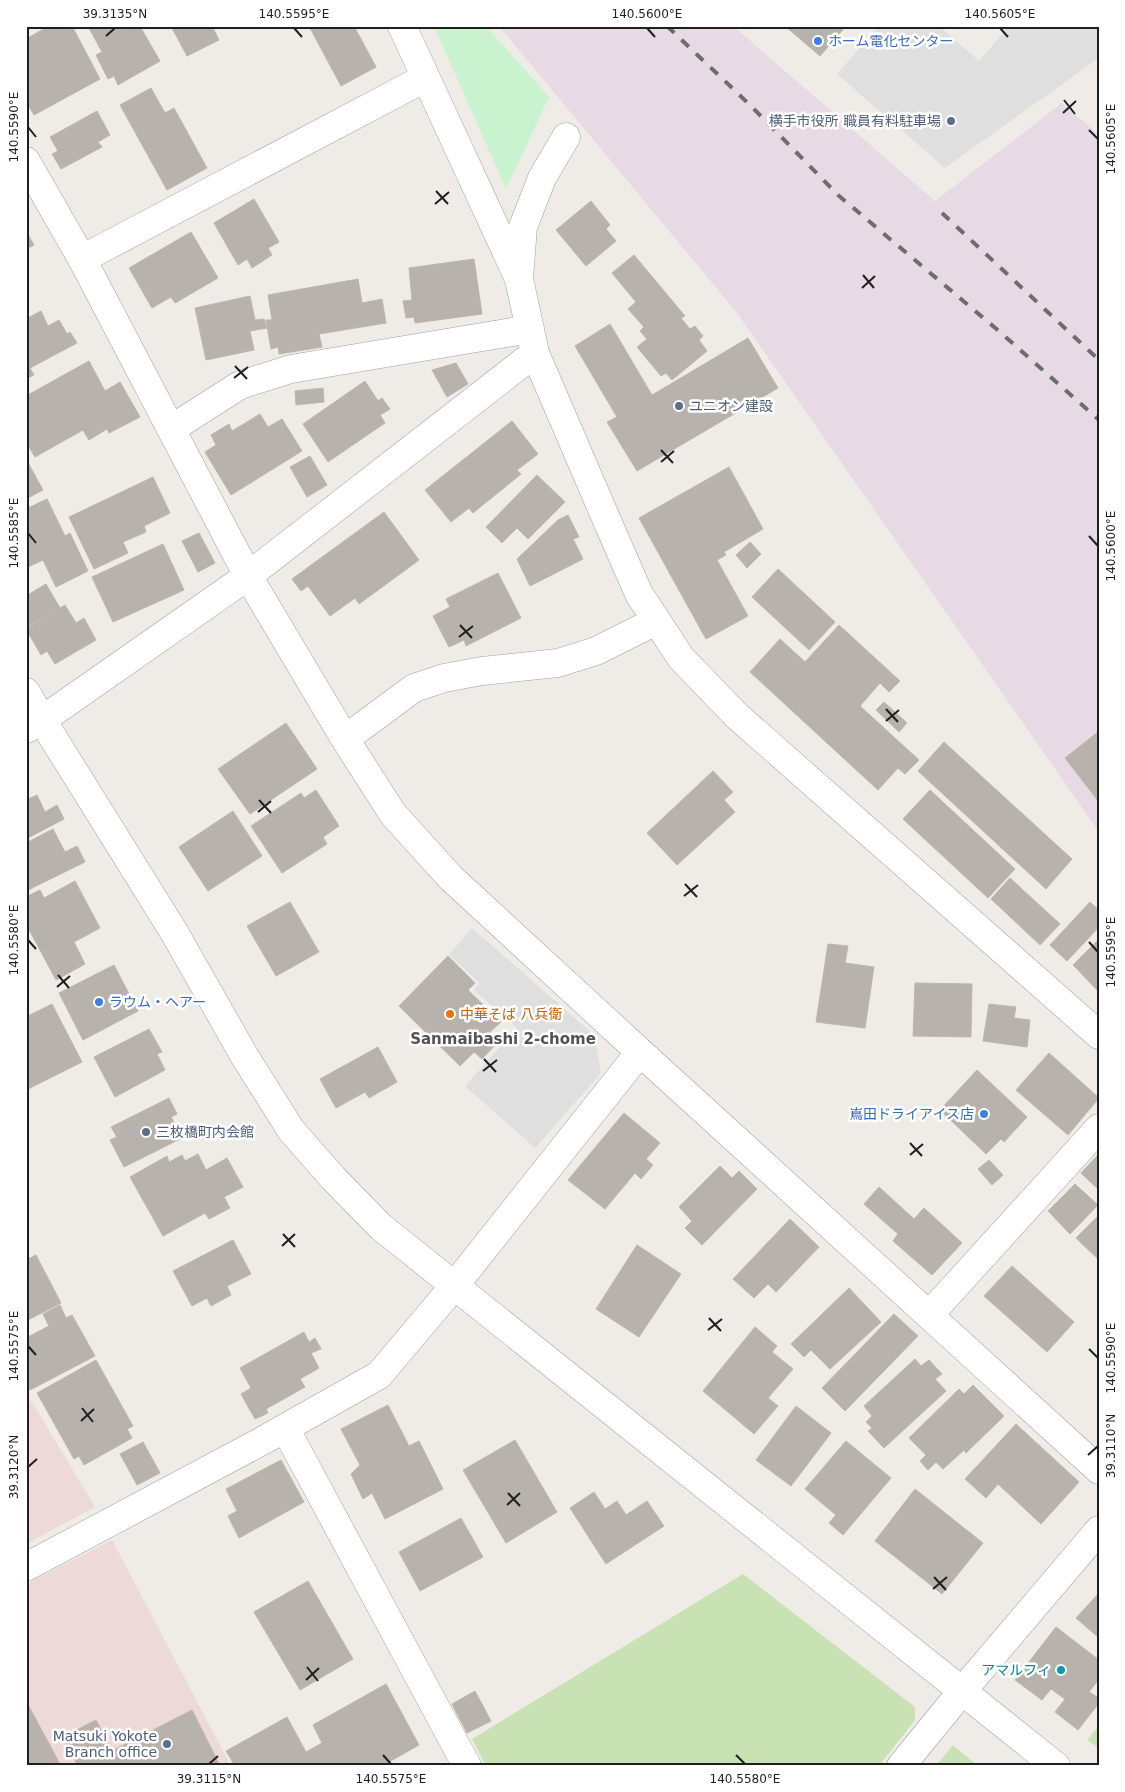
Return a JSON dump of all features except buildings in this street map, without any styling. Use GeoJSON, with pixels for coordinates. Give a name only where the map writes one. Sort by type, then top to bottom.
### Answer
{"type":"FeatureCollection","features":[{"type":"Feature","properties":{"kind":"street"},"geometry":{"type":"LineString","coordinates":[[402,26],[519,279],[533,341],[639,594],[681,658],[737,716],[1099,1035]]}},
{"type":"Feature","properties":{"kind":"street"},"geometry":{"type":"LineString","coordinates":[[82,260],[425,78]]}},
{"type":"Feature","properties":{"kind":"street"},"geometry":{"type":"LineString","coordinates":[[519,279],[523,228],[542,178],[566,137]]}},
{"type":"Feature","properties":{"kind":"street"},"geometry":{"type":"LineString","coordinates":[[26,161],[82,260],[248,576],[392,814],[451,878],[1099,1470]]}},
{"type":"Feature","properties":{"kind":"street"},"geometry":{"type":"LineString","coordinates":[[171,429],[240,385],[291,369],[533,341]]}},
{"type":"Feature","properties":{"kind":"street"},"geometry":{"type":"LineString","coordinates":[[34,725],[248,576],[533,341]]}},
{"type":"Feature","properties":{"kind":"street"},"geometry":{"type":"LineString","coordinates":[[346,739],[414,688],[463,674],[558,663],[596,651],[656,621]]}},
{"type":"Feature","properties":{"kind":"street"},"geometry":{"type":"LineString","coordinates":[[26,692],[34,725],[174,932],[245,1057],[291,1130],[333,1178],[381,1227],[1056,1766]]}},
{"type":"Feature","properties":{"kind":"street"},"geometry":{"type":"LineString","coordinates":[[26,1567],[285,1428],[379,1375],[455,1286],[640,1052]]}},
{"type":"Feature","properties":{"kind":"street"},"geometry":{"type":"LineString","coordinates":[[929,1315],[1099,1128]]}},
{"type":"Feature","properties":{"kind":"street"},"geometry":{"type":"LineString","coordinates":[[285,1428],[467,1766]]}},
{"type":"Feature","properties":{"kind":"street"},"geometry":{"type":"LineString","coordinates":[[901,1766],[1099,1530]]}},
{"type":"Feature","properties":{"kind":"shaded area"},"geometry":{"type":"Polygon","coordinates":[[[499,26],[733,26],[935,201],[1062,103],[1099,135],[1099,832],[737,313],[499,26]]]}},
{"type":"Feature","properties":{"kind":"shaded area","name":"横手市役所 職員有料駐車場"},"geometry":{"type":"Polygon","coordinates":[[[879,26],[939,26],[979,61],[1009,26],[1099,26],[1099,58],[945,168],[837,74],[879,26]]]}},
{"type":"Feature","properties":{"kind":"shaded area"},"geometry":{"type":"Polygon","coordinates":[[[472,928],[595,1036],[601,1073],[535,1148],[465,1086],[517,1028],[474,990],[480,983],[449,955],[472,928]]]}},
{"type":"Feature","properties":{"kind":"shaded area"},"geometry":{"type":"Polygon","coordinates":[[[26,1392],[95,1507],[26,1544],[26,1392]]]}},
{"type":"Feature","properties":{"kind":"shaded area"},"geometry":{"type":"Polygon","coordinates":[[[112,1540],[231,1766],[26,1766],[26,1584],[112,1540]]]}},
{"type":"Feature","properties":{"kind":"green space"},"geometry":{"type":"Polygon","coordinates":[[[434,26],[486,26],[549,97],[506,189],[434,26]]]}},
{"type":"Feature","properties":{"kind":"green space"},"geometry":{"type":"Polygon","coordinates":[[[743,1574],[915,1707],[915,1720],[879,1766],[486,1766],[472,1739],[743,1574]]]}},
{"type":"Feature","properties":{"kind":"green space"},"geometry":{"type":"Polygon","coordinates":[[[1099,1726],[1099,1748],[1087,1740],[1099,1726]]]}},
{"type":"Feature","properties":{"kind":"green space"},"geometry":{"type":"Polygon","coordinates":[[[953,1745],[978,1766],[936,1766],[953,1745]]]}},
{"type":"Feature","properties":{"kind":"railway"},"geometry":{"type":"LineString","coordinates":[[667,26],[750,105],[838,195],[1000,332],[1099,420]]}},
{"type":"Feature","properties":{"kind":"railway"},"geometry":{"type":"LineString","coordinates":[[942,213],[1099,360]]}},
{"type":"Feature","properties":{"kind":"place","name":"ホーム電化センター"},"geometry":{"type":"Point","coordinates":[818,41]}},
{"type":"Feature","properties":{"kind":"place","name":"横手市役所 職員有料駐車場"},"geometry":{"type":"Point","coordinates":[951,121]}},
{"type":"Feature","properties":{"kind":"place","name":"ユニオン建設"},"geometry":{"type":"Point","coordinates":[679,406]}},
{"type":"Feature","properties":{"kind":"place","name":"ラウム・ヘアー"},"geometry":{"type":"Point","coordinates":[99,1002]}},
{"type":"Feature","properties":{"kind":"place","name":"中華そば 八兵衛"},"geometry":{"type":"Point","coordinates":[450,1014]}},
{"type":"Feature","properties":{"kind":"place","name":"嶌田ドライアイス店"},"geometry":{"type":"Point","coordinates":[984,1114]}},
{"type":"Feature","properties":{"kind":"place","name":"三枚橋町内会館"},"geometry":{"type":"Point","coordinates":[146,1132]}},
{"type":"Feature","properties":{"kind":"place","name":"アマルフィ"},"geometry":{"type":"Point","coordinates":[1061,1670]}},
{"type":"Feature","properties":{"kind":"place","name":"Matsuki Yokote Branch office"},"geometry":{"type":"Point","coordinates":[167,1744]}},
{"type":"Feature","properties":{"kind":"district","name":"Sanmaibashi 2-chome"},"geometry":{"type":"Point","coordinates":[503,1039]}}]}
